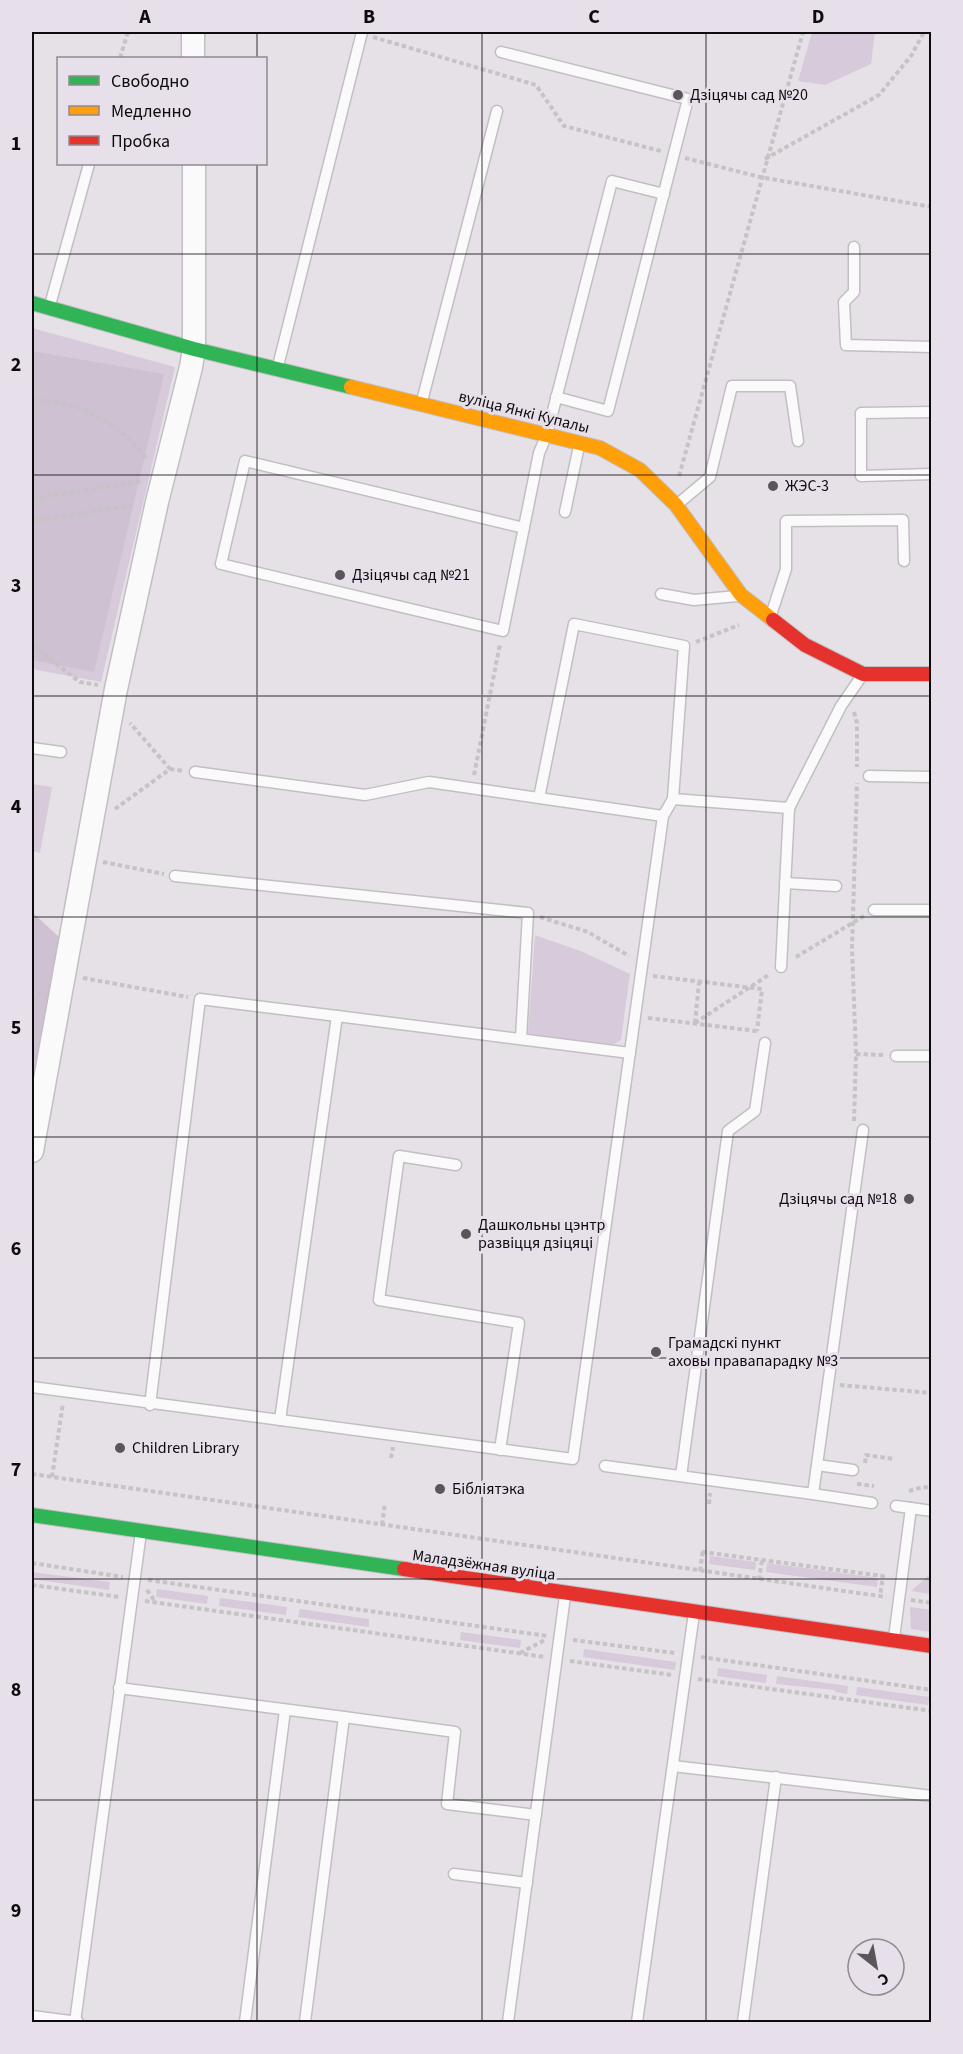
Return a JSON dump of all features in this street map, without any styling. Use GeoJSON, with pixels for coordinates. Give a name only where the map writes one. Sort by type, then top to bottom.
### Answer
{"type":"FeatureCollection","features":[{"type":"Feature","properties":{"kind":"street"},"geometry":{"type":"LineString","coordinates":[[193,32],[193,57]]}},
{"type":"Feature","properties":{"kind":"street"},"geometry":{"type":"LineString","coordinates":[[32,1151],[115,697],[157,502],[194,349],[194,165]]}},
{"type":"Feature","properties":{"kind":"street","name":"вуліца Янкі Купалы"},"geometry":{"type":"LineString","coordinates":[[32,303],[194,349],[600,448],[640,470],[672,501],[741,595],[805,645],[863,674],[932,674]]}},
{"type":"Feature","properties":{"kind":"street","name":"Маладзёжная вуліца"},"geometry":{"type":"LineString","coordinates":[[32,1515],[932,1646]]}},
{"type":"Feature","properties":{"kind":"lane"},"geometry":{"type":"LineString","coordinates":[[277,370],[361,32]]}},
{"type":"Feature","properties":{"kind":"lane"},"geometry":{"type":"LineString","coordinates":[[501,52],[688,99],[608,411],[556,397]]}},
{"type":"Feature","properties":{"kind":"lane"},"geometry":{"type":"LineString","coordinates":[[422,404],[497,111]]}},
{"type":"Feature","properties":{"kind":"lane"},"geometry":{"type":"LineString","coordinates":[[49,308],[89,165]]}},
{"type":"Feature","properties":{"kind":"lane"},"geometry":{"type":"LineString","coordinates":[[524,528],[245,461],[221,564],[503,631],[524,528],[539,453],[547,434],[612,181],[664,194]]}},
{"type":"Feature","properties":{"kind":"lane"},"geometry":{"type":"LineString","coordinates":[[854,247],[854,292],[844,302],[846,345],[932,347]]}},
{"type":"Feature","properties":{"kind":"lane"},"geometry":{"type":"LineString","coordinates":[[672,501],[710,477],[732,386],[790,386],[798,441]]}},
{"type":"Feature","properties":{"kind":"lane"},"geometry":{"type":"LineString","coordinates":[[932,412],[861,413],[861,476],[932,474]]}},
{"type":"Feature","properties":{"kind":"lane"},"geometry":{"type":"LineString","coordinates":[[566,512],[580,442]]}},
{"type":"Feature","properties":{"kind":"lane"},"geometry":{"type":"LineString","coordinates":[[770,618],[786,569],[786,521],[903,520],[904,561]]}},
{"type":"Feature","properties":{"kind":"lane"},"geometry":{"type":"LineString","coordinates":[[661,594],[694,600],[741,595]]}},
{"type":"Feature","properties":{"kind":"lane"},"geometry":{"type":"LineString","coordinates":[[32,1387],[150,1405],[577,1460],[663,816],[673,799],[684,646],[574,624],[539,798]]}},
{"type":"Feature","properties":{"kind":"lane"},"geometry":{"type":"LineString","coordinates":[[781,967],[789,808],[849,694],[863,674]]}},
{"type":"Feature","properties":{"kind":"lane"},"geometry":{"type":"LineString","coordinates":[[32,748],[61,752]]}},
{"type":"Feature","properties":{"kind":"lane"},"geometry":{"type":"LineString","coordinates":[[195,772],[365,795],[429,782],[663,816]]}},
{"type":"Feature","properties":{"kind":"lane"},"geometry":{"type":"LineString","coordinates":[[869,776],[932,777]]}},
{"type":"Feature","properties":{"kind":"lane"},"geometry":{"type":"LineString","coordinates":[[673,799],[789,808]]}},
{"type":"Feature","properties":{"kind":"lane"},"geometry":{"type":"LineString","coordinates":[[175,876],[528,913],[521,1038]]}},
{"type":"Feature","properties":{"kind":"lane"},"geometry":{"type":"LineString","coordinates":[[785,883],[836,886]]}},
{"type":"Feature","properties":{"kind":"lane"},"geometry":{"type":"LineString","coordinates":[[874,910],[932,910]]}},
{"type":"Feature","properties":{"kind":"lane"},"geometry":{"type":"LineString","coordinates":[[150,1405],[200,999],[630,1053]]}},
{"type":"Feature","properties":{"kind":"lane"},"geometry":{"type":"LineString","coordinates":[[280,1420],[337,1016]]}},
{"type":"Feature","properties":{"kind":"lane"},"geometry":{"type":"LineString","coordinates":[[681,1476],[728,1131],[755,1110],[765,1043]]}},
{"type":"Feature","properties":{"kind":"lane"},"geometry":{"type":"LineString","coordinates":[[896,1056],[932,1056]]}},
{"type":"Feature","properties":{"kind":"lane"},"geometry":{"type":"LineString","coordinates":[[813,1494],[863,1130]]}},
{"type":"Feature","properties":{"kind":"lane"},"geometry":{"type":"LineString","coordinates":[[456,1165],[399,1156],[379,1300],[519,1323],[500,1449]]}},
{"type":"Feature","properties":{"kind":"lane"},"geometry":{"type":"LineString","coordinates":[[817,1465],[853,1470]]}},
{"type":"Feature","properties":{"kind":"lane"},"geometry":{"type":"LineString","coordinates":[[605,1466],[872,1503]]}},
{"type":"Feature","properties":{"kind":"lane"},"geometry":{"type":"LineString","coordinates":[[896,1506],[932,1511]]}},
{"type":"Feature","properties":{"kind":"lane"},"geometry":{"type":"LineString","coordinates":[[894,1641],[911,1508]]}},
{"type":"Feature","properties":{"kind":"lane"},"geometry":{"type":"LineString","coordinates":[[32,2016],[77,2022],[141,1532]]}},
{"type":"Feature","properties":{"kind":"lane"},"geometry":{"type":"LineString","coordinates":[[508,2022],[556,1659],[556,1637],[565,1593]]}},
{"type":"Feature","properties":{"kind":"lane"},"geometry":{"type":"LineString","coordinates":[[637,2022],[694,1612]]}},
{"type":"Feature","properties":{"kind":"lane"},"geometry":{"type":"LineString","coordinates":[[119,1688],[455,1732],[447,1804],[536,1815]]}},
{"type":"Feature","properties":{"kind":"lane"},"geometry":{"type":"LineString","coordinates":[[245,2022],[285,1710]]}},
{"type":"Feature","properties":{"kind":"lane"},"geometry":{"type":"LineString","coordinates":[[305,2022],[344,1717]]}},
{"type":"Feature","properties":{"kind":"lane"},"geometry":{"type":"LineString","coordinates":[[673,1766],[932,1796]]}},
{"type":"Feature","properties":{"kind":"lane"},"geometry":{"type":"LineString","coordinates":[[743,2022],[776,1777]]}},
{"type":"Feature","properties":{"kind":"lane"},"geometry":{"type":"LineString","coordinates":[[454,1874],[527,1883]]}},
{"type":"Feature","properties":{"kind":"path"},"geometry":{"type":"LineString","coordinates":[[120,57],[128,32]]}},
{"type":"Feature","properties":{"kind":"path"},"geometry":{"type":"LineString","coordinates":[[361,32],[536,85],[564,126],[760,177],[932,207]]}},
{"type":"Feature","properties":{"kind":"path"},"geometry":{"type":"LineString","coordinates":[[672,501],[802,32]]}},
{"type":"Feature","properties":{"kind":"path"},"geometry":{"type":"LineString","coordinates":[[765,160],[879,95],[911,56],[924,32]]}},
{"type":"Feature","properties":{"kind":"path"},"geometry":{"type":"LineString","coordinates":[[32,399],[84,408],[125,433],[163,478]]}},
{"type":"Feature","properties":{"kind":"path"},"geometry":{"type":"LineString","coordinates":[[32,499],[163,478]]}},
{"type":"Feature","properties":{"kind":"path"},"geometry":{"type":"LineString","coordinates":[[32,521],[157,502]]}},
{"type":"Feature","properties":{"kind":"path"},"geometry":{"type":"LineString","coordinates":[[684,646],[740,624]]}},
{"type":"Feature","properties":{"kind":"path"},"geometry":{"type":"LineString","coordinates":[[472,789],[503,631]]}},
{"type":"Feature","properties":{"kind":"path"},"geometry":{"type":"LineString","coordinates":[[32,645],[80,682],[115,697],[170,769],[91,826]]}},
{"type":"Feature","properties":{"kind":"path"},"geometry":{"type":"LineString","coordinates":[[849,694],[857,723],[852,948],[856,1054],[854,1129],[863,1130]]}},
{"type":"Feature","properties":{"kind":"path"},"geometry":{"type":"LineString","coordinates":[[85,859],[175,876]]}},
{"type":"Feature","properties":{"kind":"path"},"geometry":{"type":"LineString","coordinates":[[528,913],[588,933],[641,969],[699,982],[762,989],[757,1030]]}},
{"type":"Feature","properties":{"kind":"path"},"geometry":{"type":"LineString","coordinates":[[64,974],[200,999]]}},
{"type":"Feature","properties":{"kind":"path"},"geometry":{"type":"LineString","coordinates":[[695,1023],[699,982]]}},
{"type":"Feature","properties":{"kind":"path"},"geometry":{"type":"LineString","coordinates":[[635,1017],[757,1030],[766,1032],[765,1043]]}},
{"type":"Feature","properties":{"kind":"path"},"geometry":{"type":"LineString","coordinates":[[856,1054],[896,1056]]}},
{"type":"Feature","properties":{"kind":"path"},"geometry":{"type":"LineString","coordinates":[[827,1384],[932,1393]]}},
{"type":"Feature","properties":{"kind":"path"},"geometry":{"type":"LineString","coordinates":[[52,1477],[64,1392]]}},
{"type":"Feature","properties":{"kind":"path"},"geometry":{"type":"LineString","coordinates":[[865,1465],[867,1455],[894,1459]]}},
{"type":"Feature","properties":{"kind":"path"},"geometry":{"type":"LineString","coordinates":[[32,1474],[700,1572],[932,1603]]}},
{"type":"Feature","properties":{"kind":"path"},"geometry":{"type":"LineString","coordinates":[[862,1485],[864,1475]]}},
{"type":"Feature","properties":{"kind":"path"},"geometry":{"type":"LineString","coordinates":[[912,1492],[923,1487],[932,1488]]}},
{"type":"Feature","properties":{"kind":"path"},"geometry":{"type":"LineString","coordinates":[[382,1525],[385,1503]]}},
{"type":"Feature","properties":{"kind":"path"},"geometry":{"type":"LineString","coordinates":[[700,1572],[702,1551],[883,1576],[880,1596]]}},
{"type":"Feature","properties":{"kind":"path"},"geometry":{"type":"LineString","coordinates":[[759,1580],[762,1560]]}},
{"type":"Feature","properties":{"kind":"path"},"geometry":{"type":"LineString","coordinates":[[32,1563],[932,1690]]}},
{"type":"Feature","properties":{"kind":"path"},"geometry":{"type":"LineString","coordinates":[[32,1585],[931,1711],[932,1706]]}},
{"type":"Feature","properties":{"kind":"path"},"geometry":{"type":"LineString","coordinates":[[519,1654],[556,1637]]}},
{"type":"Feature","properties":{"kind":"shaded area"},"geometry":{"type":"Polygon","coordinates":[[[812,32],[875,32],[871,64],[825,85],[798,81],[812,32]]]}},
{"type":"Feature","properties":{"kind":"shaded area"},"geometry":{"type":"Polygon","coordinates":[[[32,328],[175,367],[101,682],[32,669],[32,328]]]}},
{"type":"Feature","properties":{"kind":"shaded area"},"geometry":{"type":"Polygon","coordinates":[[[32,351],[164,374],[94,672],[32,660],[32,351]]]}},
{"type":"Feature","properties":{"kind":"shaded area"},"geometry":{"type":"Polygon","coordinates":[[[32,784],[52,787],[40,853],[32,851],[32,784]]]}},
{"type":"Feature","properties":{"kind":"shaded area"},"geometry":{"type":"Polygon","coordinates":[[[32,912],[61,939],[35,1071],[32,1069],[32,912]]]}},
{"type":"Feature","properties":{"kind":"shaded area"},"geometry":{"type":"Polygon","coordinates":[[[535,935],[583,952],[630,974],[621,1040],[612,1045],[528,1034],[535,935]]]}},
{"type":"Feature","properties":{"kind":"shaded area"},"geometry":{"type":"Polygon","coordinates":[[[710,1556],[756,1562],[755,1570],[709,1564],[710,1556]]]}},
{"type":"Feature","properties":{"kind":"shaded area"},"geometry":{"type":"Polygon","coordinates":[[[767,1563],[872,1577],[878,1579],[877,1587],[766,1572],[767,1563]]]}},
{"type":"Feature","properties":{"kind":"shaded area"},"geometry":{"type":"Polygon","coordinates":[[[32,1572],[110,1582],[109,1590],[32,1579],[32,1572]]]}},
{"type":"Feature","properties":{"kind":"shaded area"},"geometry":{"type":"Polygon","coordinates":[[[931,1573],[931,1594],[911,1591],[931,1573]]]}},
{"type":"Feature","properties":{"kind":"shaded area"},"geometry":{"type":"Polygon","coordinates":[[[157,1589],[208,1596],[207,1604],[156,1597],[157,1589]]]}},
{"type":"Feature","properties":{"kind":"shaded area"},"geometry":{"type":"Polygon","coordinates":[[[220,1598],[287,1607],[286,1615],[219,1606],[220,1598]]]}},
{"type":"Feature","properties":{"kind":"shaded area"},"geometry":{"type":"Polygon","coordinates":[[[910,1607],[931,1610],[931,1632],[911,1629],[910,1607]]]}},
{"type":"Feature","properties":{"kind":"shaded area"},"geometry":{"type":"Polygon","coordinates":[[[300,1609],[369,1619],[369,1627],[298,1617],[300,1609]]]}},
{"type":"Feature","properties":{"kind":"shaded area"},"geometry":{"type":"Polygon","coordinates":[[[461,1632],[521,1640],[520,1648],[460,1640],[461,1632]]]}},
{"type":"Feature","properties":{"kind":"shaded area"},"geometry":{"type":"Polygon","coordinates":[[[584,1649],[676,1662],[675,1670],[583,1657],[584,1649]]]}},
{"type":"Feature","properties":{"kind":"shaded area"},"geometry":{"type":"Polygon","coordinates":[[[718,1668],[767,1675],[766,1683],[717,1676],[718,1668]]]}},
{"type":"Feature","properties":{"kind":"shaded area"},"geometry":{"type":"Polygon","coordinates":[[[777,1676],[848,1686],[847,1694],[835,1692],[835,1690],[776,1684],[777,1676]]]}},
{"type":"Feature","properties":{"kind":"shaded area"},"geometry":{"type":"Polygon","coordinates":[[[857,1687],[929,1697],[928,1705],[856,1695],[857,1687]]]}},
{"type":"Feature","properties":{"kind":"traffic: fast"},"geometry":{"type":"LineString","coordinates":[[32,303],[194,349],[351,387]]}},
{"type":"Feature","properties":{"kind":"traffic: fast"},"geometry":{"type":"LineString","coordinates":[[32,1515],[404,1569]]}},
{"type":"Feature","properties":{"kind":"traffic: slow"},"geometry":{"type":"LineString","coordinates":[[351,387],[600,448],[640,470],[676,505],[741,595],[773,620]]}},
{"type":"Feature","properties":{"kind":"traffic: jam"},"geometry":{"type":"LineString","coordinates":[[773,620],[805,645],[863,674],[932,674]]}},
{"type":"Feature","properties":{"kind":"traffic: jam"},"geometry":{"type":"LineString","coordinates":[[404,1569],[932,1646]]}},
{"type":"Feature","properties":{"kind":"place","name":"Дзіцячы сад №20"},"geometry":{"type":"Point","coordinates":[678,95]}},
{"type":"Feature","properties":{"kind":"place","name":"ЖЭС-3"},"geometry":{"type":"Point","coordinates":[773,486]}},
{"type":"Feature","properties":{"kind":"place","name":"Дзіцячы сад №21"},"geometry":{"type":"Point","coordinates":[340,575]}},
{"type":"Feature","properties":{"kind":"place","name":"Дзіцячы сад №18"},"geometry":{"type":"Point","coordinates":[909,1199]}},
{"type":"Feature","properties":{"kind":"place","name":"Дашкольны цэнтр развіцця дзіцяці"},"geometry":{"type":"Point","coordinates":[466,1234]}},
{"type":"Feature","properties":{"kind":"place","name":"Грамадскі пункт аховы правапарадку №3"},"geometry":{"type":"Point","coordinates":[656,1352]}},
{"type":"Feature","properties":{"kind":"place","name":"Children Library"},"geometry":{"type":"Point","coordinates":[120,1448]}},
{"type":"Feature","properties":{"kind":"place","name":"Бібліятэка"},"geometry":{"type":"Point","coordinates":[440,1489]}}]}
